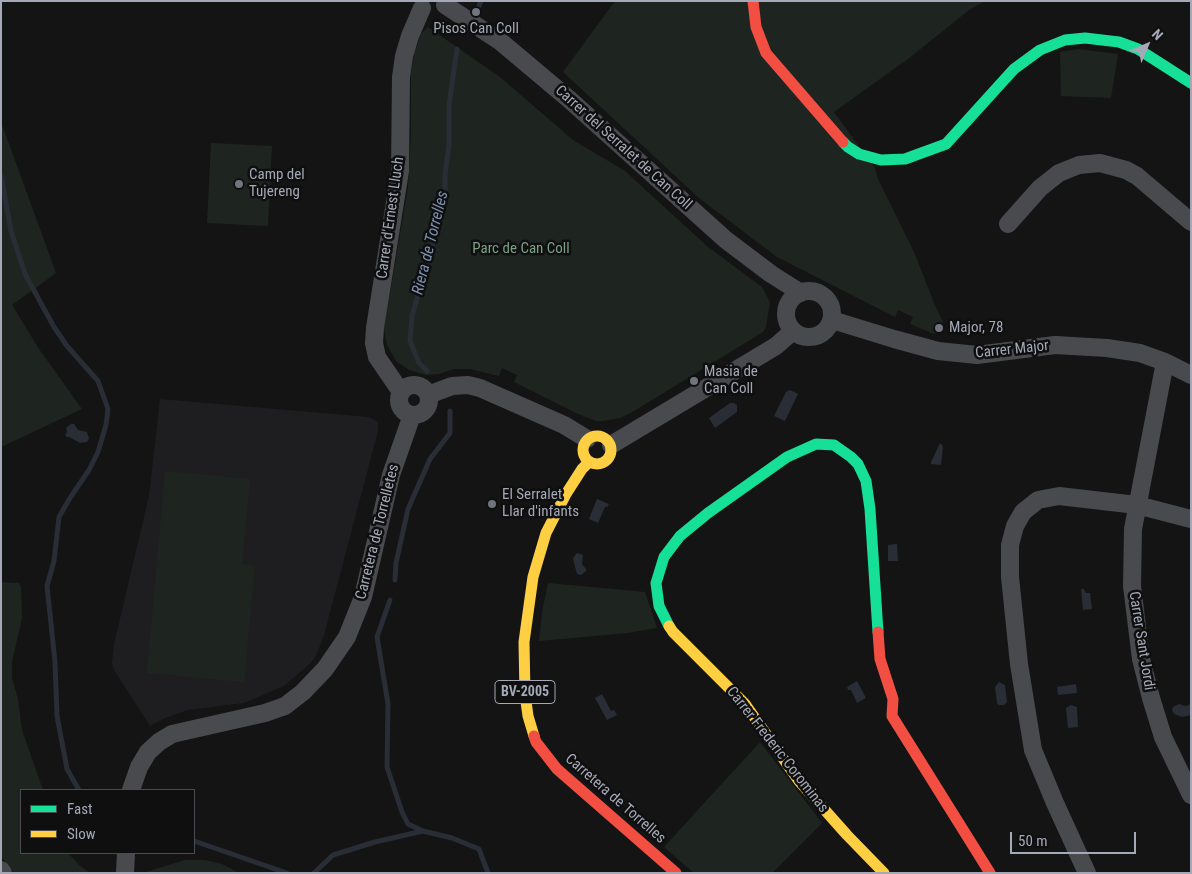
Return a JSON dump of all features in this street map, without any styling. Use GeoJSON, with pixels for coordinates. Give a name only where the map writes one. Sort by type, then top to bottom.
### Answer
{"type":"FeatureCollection","features":[{"type":"Feature","properties":{"kind":"street"},"geometry":{"type":"LineString","coordinates":[[753,1],[756,27],[766,53],[854,151],[881,160],[914,157],[946,144],[1018,65],[1040,50],[1065,40],[1085,38],[1119,42],[1138,49],[1191,83]]}},
{"type":"Feature","properties":{"kind":"street"},"geometry":{"type":"LineString","coordinates":[[418,5],[434,11],[446,3]]}},
{"type":"Feature","properties":{"kind":"street","name":"Carrer del Serralet de Can Coll"},"geometry":{"type":"LineString","coordinates":[[446,3],[501,42],[570,100],[726,240],[771,274],[801,293]]}},
{"type":"Feature","properties":{"kind":"street","name":"Carrer d'Ernest Lluch"},"geometry":{"type":"LineString","coordinates":[[401,392],[377,357],[374,343],[400,171],[400,84],[404,56],[418,5]]}},
{"type":"Feature","properties":{"kind":"street"},"geometry":{"type":"LineString","coordinates":[[1008,224],[1040,188],[1059,173],[1079,165],[1100,163],[1137,176],[1191,222]]}},
{"type":"Feature","properties":{"kind":"street"},"geometry":{"type":"LineString","coordinates":[[809,291],[825,297],[830,303],[832,320],[829,327],[823,333],[816,337],[808,338],[793,331],[786,317],[787,310],[794,296],[809,291]]}},
{"type":"Feature","properties":{"kind":"street","name":"Carrer Major"},"geometry":{"type":"LineString","coordinates":[[832,320],[902,342],[957,354],[995,354],[1055,345],[1132,351],[1164,362],[1191,375]]}},
{"type":"Feature","properties":{"kind":"street"},"geometry":{"type":"LineString","coordinates":[[611,445],[776,346],[793,331]]}},
{"type":"Feature","properties":{"kind":"street","name":"Carrer Sant Jordi"},"geometry":{"type":"LineString","coordinates":[[1164,362],[1133,529],[1132,586],[1141,659],[1163,737],[1191,795]]}},
{"type":"Feature","properties":{"kind":"street"},"geometry":{"type":"LineString","coordinates":[[428,395],[452,386],[468,385],[480,388],[564,424],[587,439]]}},
{"type":"Feature","properties":{"kind":"street"},"geometry":{"type":"LineString","coordinates":[[409,386],[418,386],[428,395],[429,404],[424,412],[416,416],[407,414],[400,406],[399,396],[409,386]]}},
{"type":"Feature","properties":{"kind":"street","name":"Carretera de Torrelletes"},"geometry":{"type":"LineString","coordinates":[[131,789],[139,767],[148,752],[159,742],[172,734],[265,713],[284,706],[303,692],[325,669],[347,637],[363,597],[391,475],[412,415]]}},
{"type":"Feature","properties":{"kind":"street"},"geometry":{"type":"LineString","coordinates":[[596,435],[605,438],[611,445],[610,456],[607,460],[598,464],[585,459],[582,451],[584,442],[596,435]]}},
{"type":"Feature","properties":{"kind":"street","name":"Carrer Frederic Corominas"},"geometry":{"type":"LineString","coordinates":[[884,873],[803,786],[745,704],[673,632],[665,619],[657,594],[656,583],[664,557],[680,536],[715,508],[787,457],[816,444],[834,445],[851,456],[858,464],[866,481],[870,509],[880,659],[893,699],[892,716],[990,873]]}},
{"type":"Feature","properties":{"kind":"street","name":"Carretera de Torrelles"},"geometry":{"type":"LineString","coordinates":[[589,462],[582,469],[566,494],[546,533],[533,577],[524,642],[525,694],[528,716],[536,742],[557,769],[676,873]]}},
{"type":"Feature","properties":{"kind":"street"},"geometry":{"type":"LineString","coordinates":[[1088,873],[1051,795],[1033,750],[1019,664],[1010,578],[1010,545],[1015,526],[1023,512],[1038,500],[1059,496],[1137,505],[1191,519]]}},
{"type":"Feature","properties":{"kind":"street"},"geometry":{"type":"LineString","coordinates":[[125,873],[126,854]]}},
{"type":"Feature","properties":{"kind":"shaded area"},"geometry":{"type":"Polygon","coordinates":[[[790,390],[798,394],[785,421],[774,416],[786,392],[790,390]]]}},
{"type":"Feature","properties":{"kind":"shaded area"},"geometry":{"type":"Polygon","coordinates":[[[160,399],[369,417],[378,422],[378,431],[324,635],[316,656],[310,664],[284,686],[244,703],[188,710],[165,718],[150,726],[114,670],[112,663],[114,644],[149,496],[160,399]]]}},
{"type":"Feature","properties":{"kind":"shaded area"},"geometry":{"type":"Polygon","coordinates":[[[730,403],[737,405],[737,412],[715,428],[709,418],[730,403]]]}},
{"type":"Feature","properties":{"kind":"shaded area"},"geometry":{"type":"Polygon","coordinates":[[[74,424],[78,430],[87,432],[89,438],[87,442],[80,443],[65,435],[67,432],[66,428],[74,424]]]}},
{"type":"Feature","properties":{"kind":"shaded area"},"geometry":{"type":"Polygon","coordinates":[[[940,443],[943,446],[941,465],[931,464],[931,462],[940,443]]]}},
{"type":"Feature","properties":{"kind":"shaded area"},"geometry":{"type":"Polygon","coordinates":[[[597,499],[609,504],[605,507],[598,523],[589,519],[597,499]]]}},
{"type":"Feature","properties":{"kind":"shaded area"},"geometry":{"type":"Polygon","coordinates":[[[897,544],[898,561],[888,561],[888,545],[897,544]]]}},
{"type":"Feature","properties":{"kind":"shaded area"},"geometry":{"type":"Polygon","coordinates":[[[577,553],[583,555],[582,564],[586,569],[581,575],[577,574],[573,558],[577,553]]]}},
{"type":"Feature","properties":{"kind":"shaded area"},"geometry":{"type":"Polygon","coordinates":[[[1081,589],[1084,589],[1086,593],[1090,593],[1092,609],[1083,610],[1081,589]]]}},
{"type":"Feature","properties":{"kind":"shaded area"},"geometry":{"type":"Polygon","coordinates":[[[857,681],[866,698],[857,703],[851,690],[848,690],[847,687],[857,681]]]}},
{"type":"Feature","properties":{"kind":"shaded area"},"geometry":{"type":"Polygon","coordinates":[[[999,682],[1005,685],[1007,702],[1004,705],[997,703],[995,687],[999,682]]]}},
{"type":"Feature","properties":{"kind":"shaded area"},"geometry":{"type":"Polygon","coordinates":[[[1076,684],[1077,693],[1058,695],[1057,687],[1076,684]]]}},
{"type":"Feature","properties":{"kind":"shaded area"},"geometry":{"type":"Polygon","coordinates":[[[602,694],[611,711],[614,710],[617,715],[607,720],[595,698],[602,694]]]}},
{"type":"Feature","properties":{"kind":"shaded area"},"geometry":{"type":"Polygon","coordinates":[[[1179,704],[1186,706],[1191,704],[1191,715],[1182,717],[1174,714],[1173,707],[1179,704]]]}},
{"type":"Feature","properties":{"kind":"shaded area"},"geometry":{"type":"Polygon","coordinates":[[[1071,705],[1077,707],[1078,727],[1068,728],[1066,708],[1071,705]]]}},
{"type":"Feature","properties":{"kind":"green space"},"geometry":{"type":"Polygon","coordinates":[[[615,1],[985,1],[969,10],[908,59],[834,112],[875,168],[878,179],[914,252],[944,324],[934,334],[910,324],[913,317],[898,310],[895,317],[777,257],[699,198],[563,72],[615,1]]]}},
{"type":"Feature","properties":{"kind":"green space","name":"Parc de Can Coll"},"geometry":{"type":"Polygon","coordinates":[[[428,27],[500,77],[573,140],[625,171],[708,247],[762,287],[770,302],[766,327],[763,332],[634,411],[620,418],[603,421],[596,421],[578,414],[514,382],[517,375],[502,368],[499,376],[470,369],[454,369],[439,374],[426,375],[409,370],[396,361],[387,345],[384,329],[408,187],[411,134],[411,73],[414,54],[421,34],[428,27]]]}},
{"type":"Feature","properties":{"kind":"green space"},"geometry":{"type":"Polygon","coordinates":[[[1078,49],[1118,54],[1111,98],[1061,96],[1060,52],[1078,49]]]}},
{"type":"Feature","properties":{"kind":"green space"},"geometry":{"type":"Polygon","coordinates":[[[1,122],[56,273],[12,305],[39,349],[82,409],[1,447],[1,122]]]}},
{"type":"Feature","properties":{"kind":"green space","name":"Camp del Tujereng"},"geometry":{"type":"Polygon","coordinates":[[[211,143],[272,146],[268,226],[207,223],[211,143]]]}},
{"type":"Feature","properties":{"kind":"green space"},"geometry":{"type":"Polygon","coordinates":[[[165,471],[250,479],[242,564],[255,566],[244,682],[147,673],[165,471]]]}},
{"type":"Feature","properties":{"kind":"green space"},"geometry":{"type":"Polygon","coordinates":[[[1,582],[19,583],[21,587],[22,618],[12,662],[12,678],[18,699],[22,730],[43,789],[20,789],[20,854],[69,854],[90,873],[14,873],[1,856],[1,582]]]}},
{"type":"Feature","properties":{"kind":"green space"},"geometry":{"type":"Polygon","coordinates":[[[548,583],[645,592],[657,628],[627,633],[539,641],[548,583]]]}},
{"type":"Feature","properties":{"kind":"green space"},"geometry":{"type":"Polygon","coordinates":[[[760,742],[822,823],[772,873],[694,873],[664,847],[760,742]]]}},
{"type":"Feature","properties":{"kind":"green space"},"geometry":{"type":"Polygon","coordinates":[[[185,860],[205,860],[222,864],[239,873],[143,873],[185,860]]]}},
{"type":"Feature","properties":{"kind":"waterway","name":"Riera de Torrelles"},"geometry":{"type":"LineString","coordinates":[[479,6],[481,1]]}},
{"type":"Feature","properties":{"kind":"waterway","name":"Riera de Torrelles"},"geometry":{"type":"LineString","coordinates":[[427,371],[419,363],[410,341],[412,316],[445,201],[445,175],[449,145],[449,105],[457,49]]}},
{"type":"Feature","properties":{"kind":"waterway"},"geometry":{"type":"LineString","coordinates":[[1,175],[11,231],[25,274],[54,327],[67,346],[98,381],[108,409],[106,425],[98,452],[89,470],[59,517],[54,561],[47,586],[55,662],[57,716],[67,769],[78,789]]}},
{"type":"Feature","properties":{"kind":"waterway","name":"Riera de Torrelles"},"geometry":{"type":"LineString","coordinates":[[395,580],[396,563],[408,509],[430,459],[450,433],[450,411]]}},
{"type":"Feature","properties":{"kind":"waterway","name":"Riera de Torrelles"},"geometry":{"type":"LineString","coordinates":[[390,600],[377,637],[388,704],[387,767],[402,812],[408,824],[423,831],[452,838],[479,849],[488,873]]}},
{"type":"Feature","properties":{"kind":"waterway"},"geometry":{"type":"LineString","coordinates":[[314,873],[333,855],[375,842],[423,831]]}},
{"type":"Feature","properties":{"kind":"waterway"},"geometry":{"type":"LineString","coordinates":[[195,841],[287,873]]}},
{"type":"Feature","properties":{"kind":"traffic: fast"},"geometry":{"type":"LineString","coordinates":[[843,142],[859,154],[881,160],[905,159],[946,144],[1014,69],[1040,50],[1065,40],[1085,38],[1119,42],[1138,49],[1191,83]]}},
{"type":"Feature","properties":{"kind":"traffic: fast"},"geometry":{"type":"LineString","coordinates":[[669,626],[659,606],[656,583],[664,557],[680,536],[708,513],[787,457],[816,444],[834,445],[851,457],[858,464],[866,481],[870,509],[878,632]]}},
{"type":"Feature","properties":{"kind":"traffic: slow"},"geometry":{"type":"LineString","coordinates":[[597,436],[607,440],[611,450],[607,460],[597,464],[587,460],[583,450],[587,440],[597,436]]}},
{"type":"Feature","properties":{"kind":"traffic: slow"},"geometry":{"type":"LineString","coordinates":[[534,736],[528,716],[525,694],[524,642],[533,577],[546,533],[566,494],[582,469],[589,462]]}},
{"type":"Feature","properties":{"kind":"traffic: slow"},"geometry":{"type":"LineString","coordinates":[[669,626],[745,704],[799,781],[884,873]]}},
{"type":"Feature","properties":{"kind":"traffic: jam"},"geometry":{"type":"LineString","coordinates":[[753,1],[756,27],[766,53],[843,142]]}},
{"type":"Feature","properties":{"kind":"traffic: jam"},"geometry":{"type":"LineString","coordinates":[[878,632],[880,659],[893,699],[892,716],[990,873]]}},
{"type":"Feature","properties":{"kind":"traffic: jam"},"geometry":{"type":"LineString","coordinates":[[534,736],[536,742],[557,769],[676,873]]}},
{"type":"Feature","properties":{"kind":"place","name":"Pisos Can Coll"},"geometry":{"type":"Point","coordinates":[476,12]}},
{"type":"Feature","properties":{"kind":"place","name":"Camp del Tujereng"},"geometry":{"type":"Point","coordinates":[239,184]}},
{"type":"Feature","properties":{"kind":"place","name":"Major, 78"},"geometry":{"type":"Point","coordinates":[939,328]}},
{"type":"Feature","properties":{"kind":"place","name":"Masia de Can Coll"},"geometry":{"type":"Point","coordinates":[694,381]}},
{"type":"Feature","properties":{"kind":"place","name":"El Serralet Llar d'infants"},"geometry":{"type":"Point","coordinates":[492,504]}}]}
